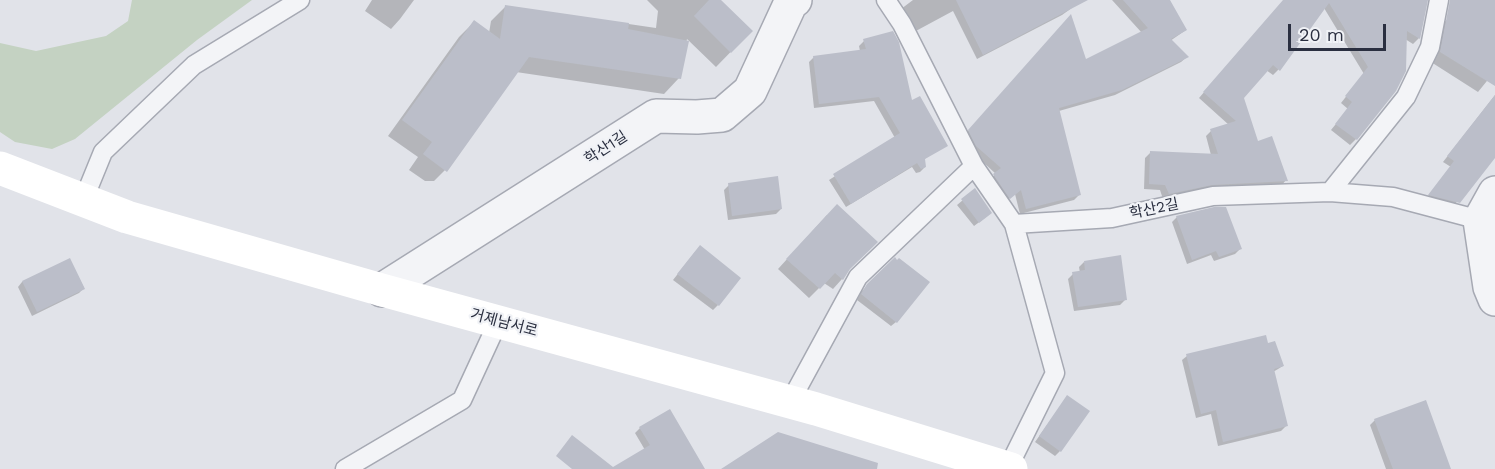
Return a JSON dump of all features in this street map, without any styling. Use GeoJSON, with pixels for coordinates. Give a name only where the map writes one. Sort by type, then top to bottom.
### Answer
{"type":"FeatureCollection","features":[{"type":"Feature","properties":{"kind":"main road","name":"거제남서로"},"geometry":{"type":"LineString","coordinates":[[0,168],[138,220],[382,290],[790,402],[1000,467]]}},
{"type":"Feature","properties":{"kind":"street","name":"학산1길"},"geometry":{"type":"LineString","coordinates":[[382,290],[656,116],[723,115],[750,91],[793,0]]}},
{"type":"Feature","properties":{"kind":"street"},"geometry":{"type":"LineString","coordinates":[[1488,207],[1490,287],[1495,298]]}},
{"type":"Feature","properties":{"kind":"lane"},"geometry":{"type":"LineString","coordinates":[[83,201],[103,152],[194,65],[300,0]]}},
{"type":"Feature","properties":{"kind":"lane"},"geometry":{"type":"LineString","coordinates":[[886,0],[902,24],[974,166],[1014,224],[1055,374],[1000,467]]}},
{"type":"Feature","properties":{"kind":"lane"},"geometry":{"type":"LineString","coordinates":[[1330,192],[1406,97],[1431,47],[1439,0]]}},
{"type":"Feature","properties":{"kind":"lane"},"geometry":{"type":"LineString","coordinates":[[790,402],[858,277],[974,166]]}},
{"type":"Feature","properties":{"kind":"lane","name":"학산2길"},"geometry":{"type":"LineString","coordinates":[[1014,224],[1112,218],[1213,196],[1330,192],[1488,207]]}},
{"type":"Feature","properties":{"kind":"lane"},"geometry":{"type":"LineString","coordinates":[[345,469],[462,400],[498,322]]}},
{"type":"Feature","properties":{"kind":"green space"},"geometry":{"type":"Polygon","coordinates":[[[132,0],[252,0],[197,40],[75,139],[52,149],[15,142],[0,132],[0,43],[36,51],[106,36],[128,21],[132,0]]]}},
{"type":"Feature","properties":{"kind":"building"},"geometry":{"type":"Polygon","coordinates":[[[709,0],[721,0],[753,31],[731,53],[694,16],[709,0]]]}},
{"type":"Feature","properties":{"kind":"building"},"geometry":{"type":"Polygon","coordinates":[[[956,0],[1088,0],[983,55],[956,0]]]}},
{"type":"Feature","properties":{"kind":"building"},"geometry":{"type":"Polygon","coordinates":[[[1123,0],[1170,0],[1187,30],[1171,39],[1189,57],[1122,90],[1059,108],[1081,195],[1026,209],[1021,190],[1010,199],[993,174],[1001,168],[976,146],[968,130],[1071,14],[1086,59],[1148,28],[1123,0]]]}},
{"type":"Feature","properties":{"kind":"building"},"geometry":{"type":"Polygon","coordinates":[[[1283,0],[1428,0],[1420,39],[1407,31],[1406,71],[1396,91],[1357,140],[1335,124],[1352,102],[1345,96],[1368,67],[1329,3],[1280,71],[1273,65],[1244,98],[1258,141],[1272,136],[1288,181],[1212,185],[1169,194],[1165,185],[1149,184],[1150,151],[1218,154],[1210,129],[1236,121],[1203,92],[1283,0]]]}},
{"type":"Feature","properties":{"kind":"building"},"geometry":{"type":"Polygon","coordinates":[[[1450,0],[1495,0],[1495,86],[1440,52],[1450,0]]]}},
{"type":"Feature","properties":{"kind":"building"},"geometry":{"type":"Polygon","coordinates":[[[505,5],[629,23],[628,29],[689,41],[681,79],[529,57],[447,172],[423,154],[432,142],[402,120],[474,20],[500,39],[505,5]]]}},
{"type":"Feature","properties":{"kind":"building"},"geometry":{"type":"Polygon","coordinates":[[[893,31],[899,42],[912,100],[920,96],[948,146],[925,159],[926,167],[921,169],[917,163],[851,204],[833,174],[900,133],[879,97],[819,104],[813,56],[866,49],[863,39],[893,31]]]}},
{"type":"Feature","properties":{"kind":"building"},"geometry":{"type":"Polygon","coordinates":[[[1495,95],[1495,158],[1460,203],[1428,195],[1454,161],[1447,156],[1495,95]]]}},
{"type":"Feature","properties":{"kind":"building"},"geometry":{"type":"Polygon","coordinates":[[[778,176],[782,209],[732,216],[728,183],[778,176]]]}},
{"type":"Feature","properties":{"kind":"building"},"geometry":{"type":"Polygon","coordinates":[[[975,188],[992,213],[979,223],[961,199],[975,188]]]}},
{"type":"Feature","properties":{"kind":"building"},"geometry":{"type":"Polygon","coordinates":[[[837,204],[878,242],[850,269],[843,280],[835,273],[820,289],[786,259],[837,204]]]}},
{"type":"Feature","properties":{"kind":"building"},"geometry":{"type":"Polygon","coordinates":[[[1214,207],[1226,207],[1242,249],[1219,257],[1216,251],[1192,260],[1176,216],[1214,207]]]}},
{"type":"Feature","properties":{"kind":"building"},"geometry":{"type":"Polygon","coordinates":[[[700,245],[741,278],[719,306],[677,274],[700,245]]]}},
{"type":"Feature","properties":{"kind":"building"},"geometry":{"type":"Polygon","coordinates":[[[1121,255],[1127,300],[1078,307],[1072,272],[1085,270],[1084,261],[1121,255]]]}},
{"type":"Feature","properties":{"kind":"building"},"geometry":{"type":"Polygon","coordinates":[[[895,257],[930,282],[897,323],[861,294],[867,284],[895,257]]]}},
{"type":"Feature","properties":{"kind":"building"},"geometry":{"type":"Polygon","coordinates":[[[70,258],[85,289],[37,312],[22,281],[70,258]]]}},
{"type":"Feature","properties":{"kind":"building"},"geometry":{"type":"Polygon","coordinates":[[[1266,335],[1268,343],[1275,341],[1284,366],[1274,369],[1288,426],[1223,442],[1216,410],[1201,414],[1186,354],[1266,335]]]}},
{"type":"Feature","properties":{"kind":"building"},"geometry":{"type":"Polygon","coordinates":[[[1067,395],[1090,411],[1061,452],[1039,436],[1067,395]]]}},
{"type":"Feature","properties":{"kind":"building"},"geometry":{"type":"Polygon","coordinates":[[[1426,400],[1451,469],[1393,469],[1374,419],[1426,400]]]}},
{"type":"Feature","properties":{"kind":"building"},"geometry":{"type":"Polygon","coordinates":[[[670,409],[705,469],[572,469],[556,456],[572,435],[613,467],[650,445],[639,427],[670,409]]]}},
{"type":"Feature","properties":{"kind":"building"},"geometry":{"type":"Polygon","coordinates":[[[778,432],[878,463],[877,469],[721,469],[778,432]]]}}]}
